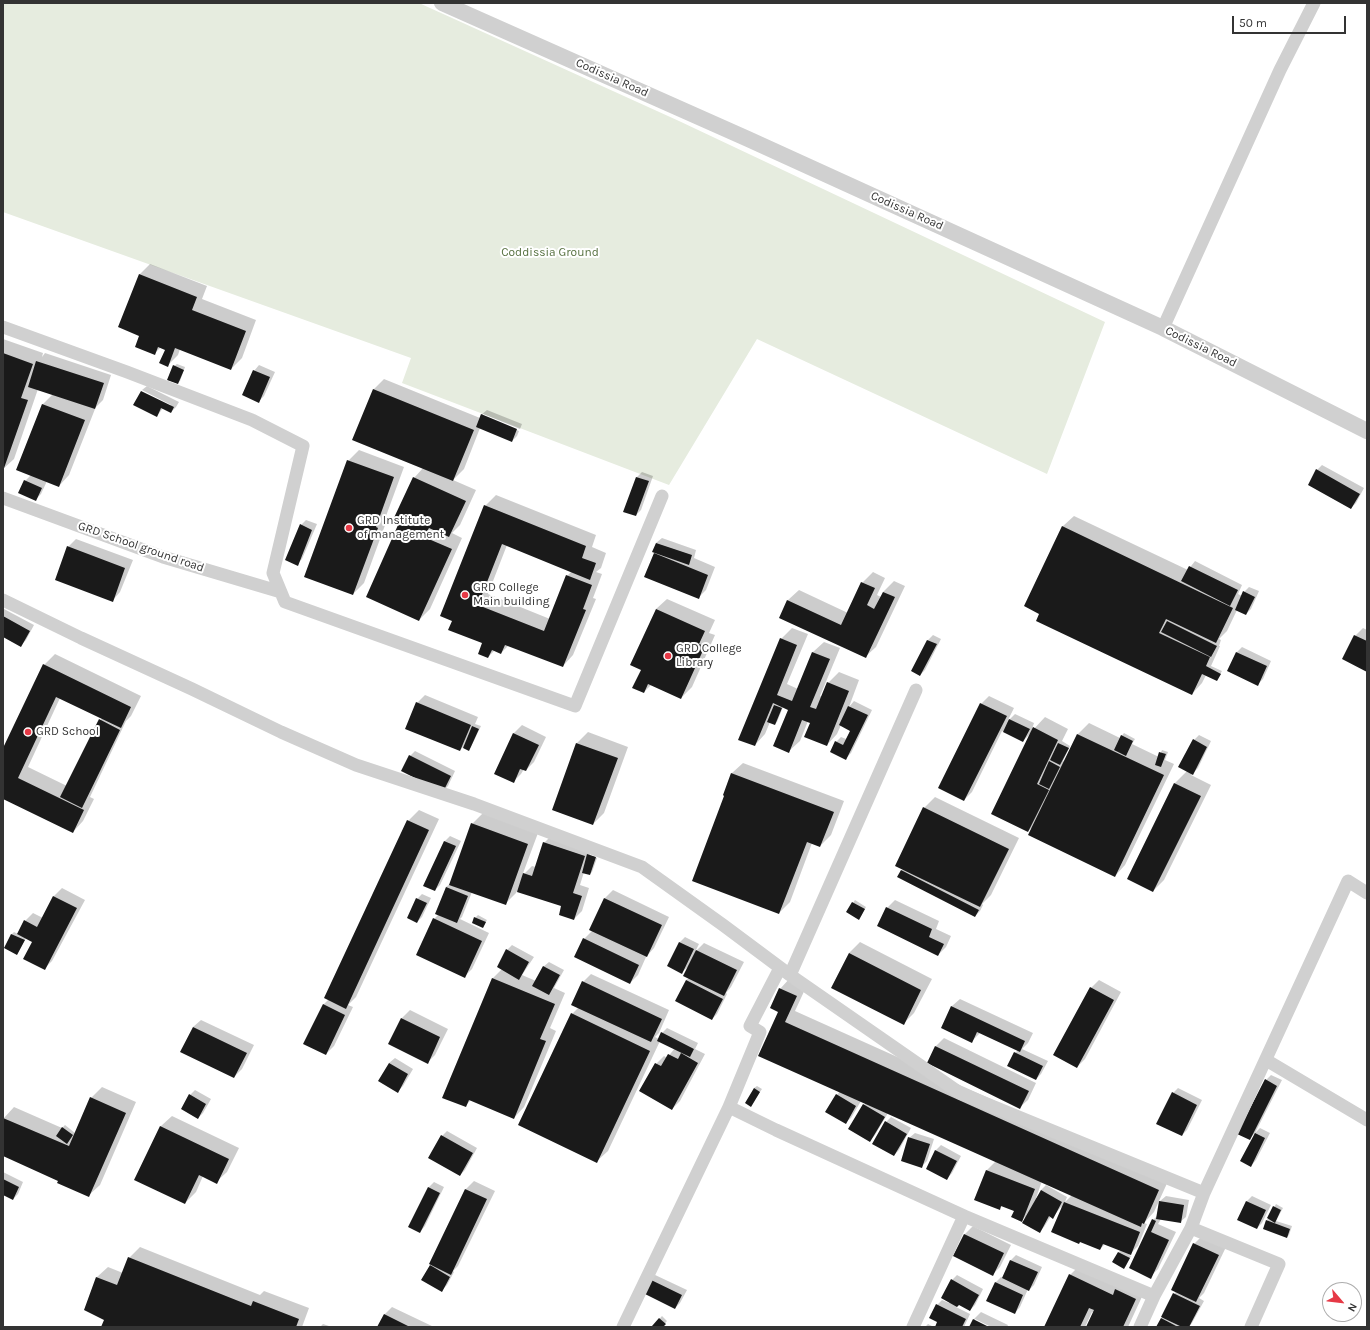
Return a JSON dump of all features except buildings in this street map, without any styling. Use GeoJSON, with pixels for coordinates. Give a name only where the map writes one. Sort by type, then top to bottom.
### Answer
{"type":"FeatureCollection","features":[{"type":"Feature","properties":{"kind":"street","name":"Codissia Road"},"geometry":{"type":"LineString","coordinates":[[442,3],[748,139],[1164,328],[1367,431]]}},
{"type":"Feature","properties":{"kind":"street"},"geometry":{"type":"LineString","coordinates":[[1164,328],[1280,70],[1314,3]]}},
{"type":"Feature","properties":{"kind":"street"},"geometry":{"type":"LineString","coordinates":[[3,327],[127,372],[244,418],[303,446],[273,573],[285,602],[574,706],[662,496]]}},
{"type":"Feature","properties":{"kind":"street","name":"GRD School ground road"},"geometry":{"type":"LineString","coordinates":[[3,498],[163,557],[281,592]]}},
{"type":"Feature","properties":{"kind":"street"},"geometry":{"type":"LineString","coordinates":[[3,600],[281,732],[356,765],[474,804],[642,867],[785,971],[960,1093],[1204,1193]]}},
{"type":"Feature","properties":{"kind":"street"},"geometry":{"type":"LineString","coordinates":[[623,1327],[729,1107],[760,1032],[750,1026],[785,971],[916,690]]}},
{"type":"Feature","properties":{"kind":"street"},"geometry":{"type":"LineString","coordinates":[[1140,1327],[1154,1296],[1190,1228],[1204,1193],[1348,881],[1367,893]]}},
{"type":"Feature","properties":{"kind":"street"},"geometry":{"type":"LineString","coordinates":[[1266,1060],[1367,1120]]}},
{"type":"Feature","properties":{"kind":"street"},"geometry":{"type":"LineString","coordinates":[[729,1107],[964,1216],[1154,1296]]}},
{"type":"Feature","properties":{"kind":"street"},"geometry":{"type":"LineString","coordinates":[[913,1327],[964,1216]]}},
{"type":"Feature","properties":{"kind":"street"},"geometry":{"type":"LineString","coordinates":[[1190,1228],[1279,1264],[1251,1327]]}},
{"type":"Feature","properties":{"kind":"green space","name":"Coddissia Ground"},"geometry":{"type":"Polygon","coordinates":[[[3,3],[419,3],[679,121],[1105,322],[1047,474],[757,339],[669,485],[402,383],[411,358],[3,212],[3,3]]]}},
{"type":"Feature","properties":{"kind":"place","name":"GRD Institute of management"},"geometry":{"type":"Point","coordinates":[349,528]}},
{"type":"Feature","properties":{"kind":"place","name":"GRD College Main building"},"geometry":{"type":"Point","coordinates":[465,595]}},
{"type":"Feature","properties":{"kind":"place","name":"GRD College Library"},"geometry":{"type":"Point","coordinates":[668,656]}},
{"type":"Feature","properties":{"kind":"place","name":"GRD School"},"geometry":{"type":"Point","coordinates":[28,732]}}]}
